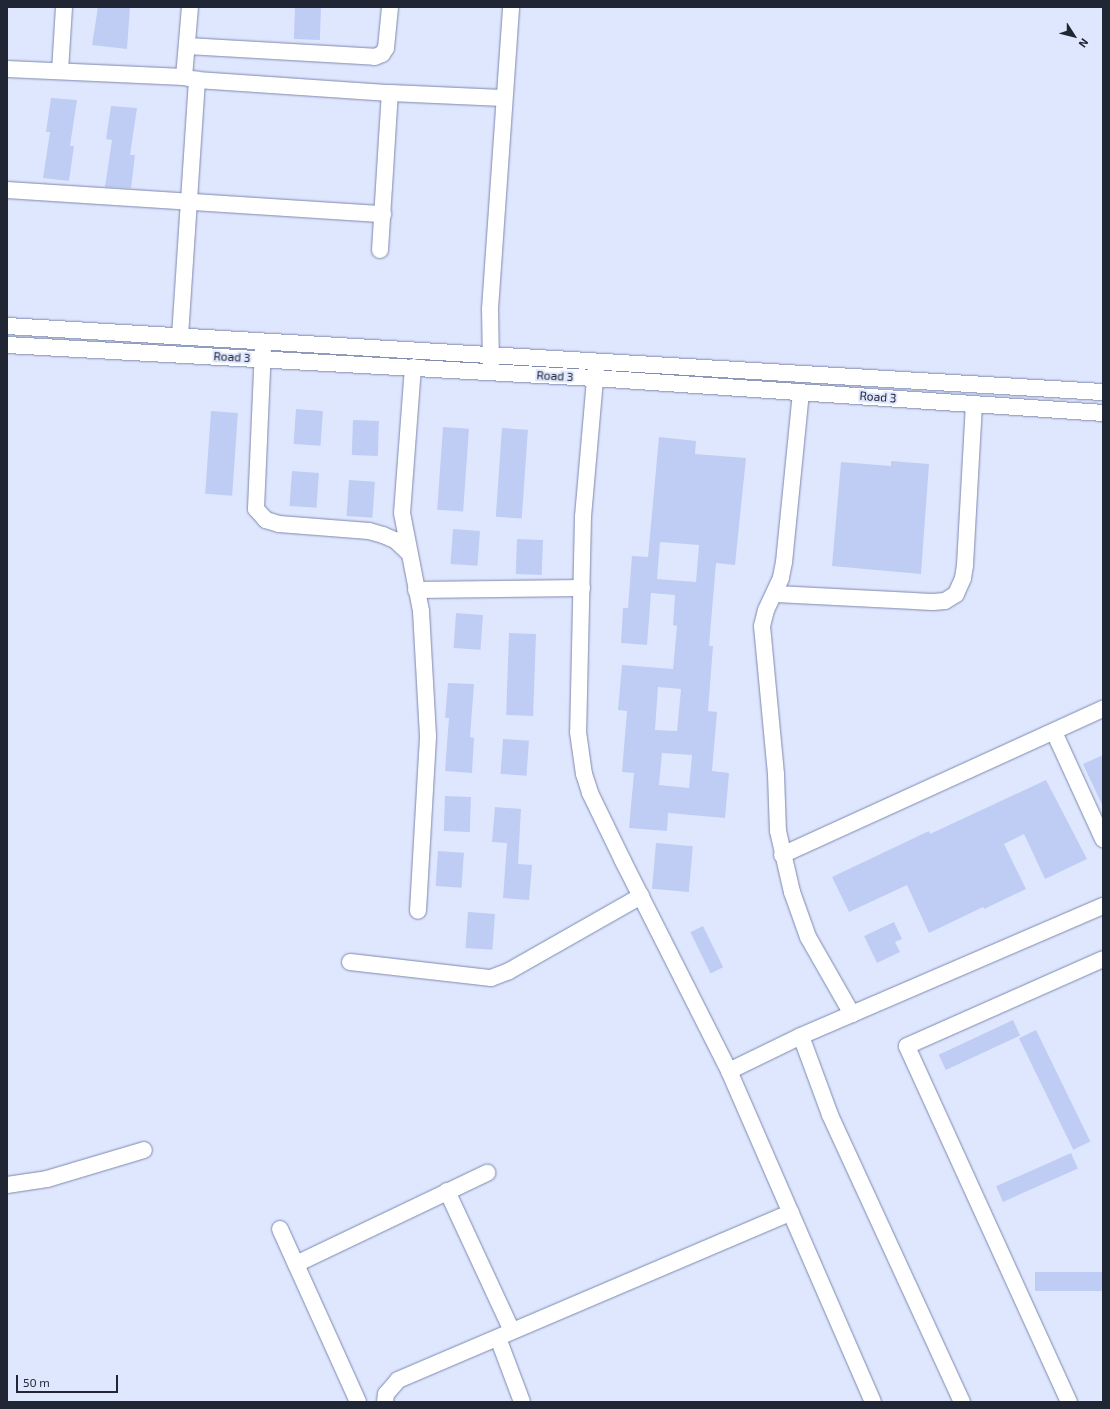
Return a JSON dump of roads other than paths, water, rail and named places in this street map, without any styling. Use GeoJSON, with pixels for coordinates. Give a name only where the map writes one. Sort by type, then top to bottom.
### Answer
{"type":"FeatureCollection","features":[{"type":"Feature","properties":{"kind":"street"},"geometry":{"type":"LineString","coordinates":[[60,71],[64,7]]}},
{"type":"Feature","properties":{"kind":"street"},"geometry":{"type":"LineString","coordinates":[[180,336],[190,202],[191,78],[187,46],[190,7]]}},
{"type":"Feature","properties":{"kind":"street"},"geometry":{"type":"LineString","coordinates":[[187,46],[375,57],[382,54],[386,48],[390,7]]}},
{"type":"Feature","properties":{"kind":"street"},"geometry":{"type":"LineString","coordinates":[[491,372],[492,354],[490,309],[503,98],[511,7]]}},
{"type":"Feature","properties":{"kind":"street"},"geometry":{"type":"LineString","coordinates":[[7,69],[191,78],[390,93],[503,98]]}},
{"type":"Feature","properties":{"kind":"street"},"geometry":{"type":"LineString","coordinates":[[380,250],[390,93]]}},
{"type":"Feature","properties":{"kind":"street"},"geometry":{"type":"LineString","coordinates":[[7,190],[383,214]]}},
{"type":"Feature","properties":{"kind":"street","name":"Road 3"},"geometry":{"type":"LineString","coordinates":[[7,326],[492,354],[1103,392]]}},
{"type":"Feature","properties":{"kind":"street"},"geometry":{"type":"LineString","coordinates":[[263,341],[256,509],[266,520],[279,524],[369,531],[395,540],[408,552]]}},
{"type":"Feature","properties":{"kind":"street","name":"Road 3"},"geometry":{"type":"LineString","coordinates":[[7,345],[594,378],[1103,413]]}},
{"type":"Feature","properties":{"kind":"street"},"geometry":{"type":"LineString","coordinates":[[596,361],[583,517],[578,732],[584,774],[590,793],[729,1071],[873,1402]]}},
{"type":"Feature","properties":{"kind":"street"},"geometry":{"type":"LineString","coordinates":[[413,367],[402,513],[423,627],[428,737],[418,911]]}},
{"type":"Feature","properties":{"kind":"street"},"geometry":{"type":"LineString","coordinates":[[801,392],[784,562],[776,594],[766,610],[762,626],[776,775],[778,831],[782,855],[808,938],[852,1014]]}},
{"type":"Feature","properties":{"kind":"street"},"geometry":{"type":"LineString","coordinates":[[776,594],[933,602],[946,601],[956,594],[963,578],[965,565],[974,404]]}},
{"type":"Feature","properties":{"kind":"street"},"geometry":{"type":"LineString","coordinates":[[416,590],[582,588]]}},
{"type":"Feature","properties":{"kind":"street"},"geometry":{"type":"LineString","coordinates":[[782,855],[1103,709]]}},
{"type":"Feature","properties":{"kind":"street"},"geometry":{"type":"LineString","coordinates":[[1054,732],[1103,839]]}},
{"type":"Feature","properties":{"kind":"street"},"geometry":{"type":"LineString","coordinates":[[350,962],[491,978],[509,971],[641,896]]}},
{"type":"Feature","properties":{"kind":"street"},"geometry":{"type":"LineString","coordinates":[[729,1071],[801,1036],[1103,906]]}},
{"type":"Feature","properties":{"kind":"street"},"geometry":{"type":"LineString","coordinates":[[1069,1402],[907,1046],[1103,959]]}},
{"type":"Feature","properties":{"kind":"street"},"geometry":{"type":"LineString","coordinates":[[801,1036],[830,1115],[962,1402]]}},
{"type":"Feature","properties":{"kind":"street"},"geometry":{"type":"LineString","coordinates":[[7,1185],[47,1179],[144,1150]]}},
{"type":"Feature","properties":{"kind":"street"},"geometry":{"type":"LineString","coordinates":[[296,1264],[487,1173]]}},
{"type":"Feature","properties":{"kind":"street"},"geometry":{"type":"LineString","coordinates":[[447,1192],[512,1331]]}},
{"type":"Feature","properties":{"kind":"street"},"geometry":{"type":"LineString","coordinates":[[385,1402],[386,1394],[398,1380],[791,1212]]}},
{"type":"Feature","properties":{"kind":"street"},"geometry":{"type":"LineString","coordinates":[[280,1230],[358,1402]]}},
{"type":"Feature","properties":{"kind":"street"},"geometry":{"type":"LineString","coordinates":[[498,1338],[522,1402]]}}]}
